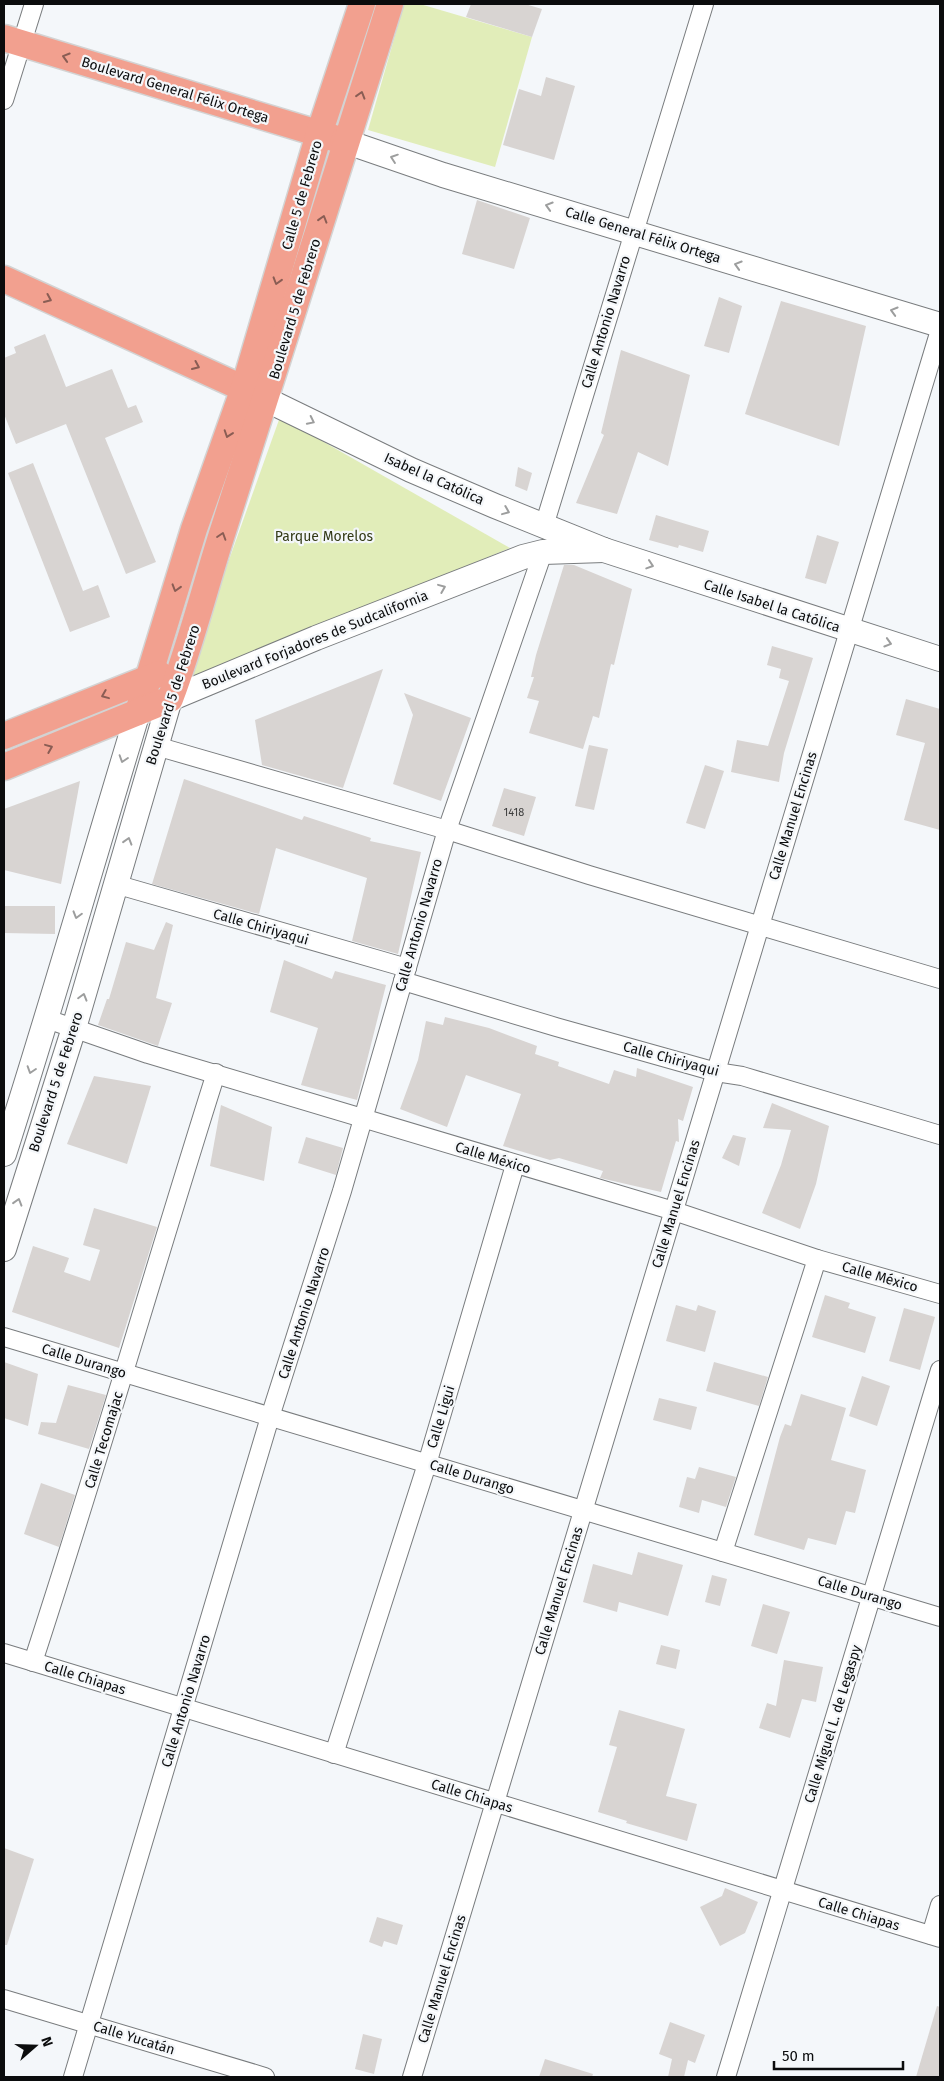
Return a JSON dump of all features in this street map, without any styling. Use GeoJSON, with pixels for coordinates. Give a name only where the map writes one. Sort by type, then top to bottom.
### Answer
{"type":"FeatureCollection","features":[{"type":"Feature","properties":{"kind":"main road","name":"Calle 5 de Febrero"},"geometry":{"type":"LineString","coordinates":[[244,388],[320,134],[362,4]]}},
{"type":"Feature","properties":{"kind":"main road"},"geometry":{"type":"LineString","coordinates":[[347,142],[390,4]]}},
{"type":"Feature","properties":{"kind":"main road","name":"Boulevard General Félix Ortega"},"geometry":{"type":"LineString","coordinates":[[13,41],[347,142]]}},
{"type":"Feature","properties":{"kind":"main road","name":"Boulevard 5 de Febrero"},"geometry":{"type":"LineString","coordinates":[[170,699],[183,664],[221,538],[267,400],[347,142]]}},
{"type":"Feature","properties":{"kind":"main road"},"geometry":{"type":"LineString","coordinates":[[4,279],[267,400]]}},
{"type":"Feature","properties":{"kind":"main road","name":"Boulevard 5 de Febrero"},"geometry":{"type":"LineString","coordinates":[[138,712],[150,678],[194,529],[244,388]]}},
{"type":"Feature","properties":{"kind":"main road"},"geometry":{"type":"LineString","coordinates":[[4,736],[183,664]]}},
{"type":"Feature","properties":{"kind":"main road","name":"Boulevard Forjadores de Sudcalifornia"},"geometry":{"type":"LineString","coordinates":[[4,766],[170,699]]}},
{"type":"Feature","properties":{"kind":"street"},"geometry":{"type":"LineString","coordinates":[[4,100],[13,41],[34,4]]}},
{"type":"Feature","properties":{"kind":"street","name":"Calle Antonio Navarro"},"geometry":{"type":"LineString","coordinates":[[544,526],[704,4]]}},
{"type":"Feature","properties":{"kind":"street","name":"Calle General Félix Ortega"},"geometry":{"type":"LineString","coordinates":[[347,142],[443,175],[940,325]]}},
{"type":"Feature","properties":{"kind":"street","name":"Calle Manuel Encinas"},"geometry":{"type":"LineString","coordinates":[[412,2077],[940,330]]}},
{"type":"Feature","properties":{"kind":"street","name":"Isabel la Católica"},"geometry":{"type":"LineString","coordinates":[[267,400],[411,470],[604,550]]}},
{"type":"Feature","properties":{"kind":"street","name":"Calle Isabel la Católica"},"geometry":{"type":"LineString","coordinates":[[604,550],[940,659]]}},
{"type":"Feature","properties":{"kind":"street","name":"Boulevard Forjadores de Sudcalifornia"},"geometry":{"type":"LineString","coordinates":[[170,699],[316,638],[514,560],[543,552],[604,550]]}},
{"type":"Feature","properties":{"kind":"street","name":"Calle Antonio Navarro"},"geometry":{"type":"LineString","coordinates":[[73,2077],[270,1417],[324,1250],[447,830],[543,552]]}},
{"type":"Feature","properties":{"kind":"street","name":"Boulevard 5 de Febrero"},"geometry":{"type":"LineString","coordinates":[[4,1249],[74,1028],[170,699]]}},
{"type":"Feature","properties":{"kind":"street","name":"Boulevard 5 de Febrero"},"geometry":{"type":"LineString","coordinates":[[4,1154],[47,1019],[105,816],[138,712]]}},
{"type":"Feature","properties":{"kind":"street"},"geometry":{"type":"LineString","coordinates":[[156,746],[447,830],[589,875],[940,979]]}},
{"type":"Feature","properties":{"kind":"street","name":"Calle Chiriyaqui"},"geometry":{"type":"LineString","coordinates":[[115,884],[405,974],[556,1027],[716,1072],[742,1076],[940,1135]]}},
{"type":"Feature","properties":{"kind":"street","name":"Calle México"},"geometry":{"type":"LineString","coordinates":[[47,1019],[148,1054],[674,1211],[817,1259],[940,1294]]}},
{"type":"Feature","properties":{"kind":"street","name":"Calle Tecomajac"},"geometry":{"type":"LineString","coordinates":[[33,1662],[79,1522],[216,1073]]}},
{"type":"Feature","properties":{"kind":"street","name":"Calle Ligui"},"geometry":{"type":"LineString","coordinates":[[334,1754],[427,1464],[516,1165]]}},
{"type":"Feature","properties":{"kind":"street"},"geometry":{"type":"LineString","coordinates":[[723,1552],[817,1259]]}},
{"type":"Feature","properties":{"kind":"street","name":"Calle Durango"},"geometry":{"type":"LineString","coordinates":[[4,1338],[940,1617]]}},
{"type":"Feature","properties":{"kind":"street","name":"Calle Miguel L. de Legaspy"},"geometry":{"type":"LineString","coordinates":[[726,2077],[940,1370]]}},
{"type":"Feature","properties":{"kind":"street","name":"Calle Chiapas"},"geometry":{"type":"LineString","coordinates":[[4,1654],[936,1937]]}},
{"type":"Feature","properties":{"kind":"street"},"geometry":{"type":"LineString","coordinates":[[936,1937],[940,1905]]}},
{"type":"Feature","properties":{"kind":"street","name":"Calle Yucatán"},"geometry":{"type":"LineString","coordinates":[[4,1999],[265,2077]]}},
{"type":"Feature","properties":{"kind":"green space"},"geometry":{"type":"Polygon","coordinates":[[[404,4],[420,4],[532,37],[495,167],[368,130],[404,4]]]}},
{"type":"Feature","properties":{"kind":"green space","name":"Parque Morelos"},"geometry":{"type":"Polygon","coordinates":[[[280,417],[510,548],[185,683],[280,417]]]}},
{"type":"Feature","properties":{"kind":"building"},"geometry":{"type":"Polygon","coordinates":[[[471,4],[525,4],[542,9],[532,37],[466,17],[471,4]]]}},
{"type":"Feature","properties":{"kind":"building"},"geometry":{"type":"Polygon","coordinates":[[[546,77],[575,86],[554,160],[503,145],[519,89],[541,96],[546,77]]]}},
{"type":"Feature","properties":{"kind":"building"},"geometry":{"type":"Polygon","coordinates":[[[477,200],[530,218],[514,269],[462,254],[477,200]]]}},
{"type":"Feature","properties":{"kind":"building"},"geometry":{"type":"Polygon","coordinates":[[[719,297],[742,306],[729,353],[704,346],[719,297]]]}},
{"type":"Feature","properties":{"kind":"building"},"geometry":{"type":"Polygon","coordinates":[[[781,301],[866,326],[839,446],[745,414],[781,301]]]}},
{"type":"Feature","properties":{"kind":"building"},"geometry":{"type":"Polygon","coordinates":[[[45,334],[66,387],[112,369],[128,408],[136,405],[143,422],[105,438],[156,562],[126,574],[66,424],[16,444],[4,414],[4,358],[16,353],[14,347],[45,334]]]}},
{"type":"Feature","properties":{"kind":"building"},"geometry":{"type":"Polygon","coordinates":[[[621,350],[690,375],[668,466],[638,452],[617,514],[576,503],[604,435],[601,433],[621,350]]]}},
{"type":"Feature","properties":{"kind":"building"},"geometry":{"type":"Polygon","coordinates":[[[33,463],[83,591],[98,585],[110,617],[70,632],[8,473],[33,463]]]}},
{"type":"Feature","properties":{"kind":"building"},"geometry":{"type":"Polygon","coordinates":[[[518,467],[532,473],[527,491],[515,486],[518,467]]]}},
{"type":"Feature","properties":{"kind":"building"},"geometry":{"type":"Polygon","coordinates":[[[656,515],[709,531],[703,552],[679,545],[678,548],[649,540],[656,515]]]}},
{"type":"Feature","properties":{"kind":"building"},"geometry":{"type":"Polygon","coordinates":[[[817,535],[839,542],[826,584],[805,578],[817,535]]]}},
{"type":"Feature","properties":{"kind":"building"},"geometry":{"type":"Polygon","coordinates":[[[564,565],[574,565],[632,589],[614,665],[611,664],[599,718],[593,716],[583,749],[529,733],[539,701],[527,698],[534,677],[531,677],[564,565]]]}},
{"type":"Feature","properties":{"kind":"building"},"geometry":{"type":"Polygon","coordinates":[[[772,646],[813,658],[784,753],[779,782],[731,772],[737,740],[768,746],[789,681],[779,678],[781,669],[767,665],[772,646]]]}},
{"type":"Feature","properties":{"kind":"building"},"geometry":{"type":"Polygon","coordinates":[[[383,669],[343,788],[262,765],[255,720],[383,669]]]}},
{"type":"Feature","properties":{"kind":"building"},"geometry":{"type":"Polygon","coordinates":[[[404,693],[471,718],[441,801],[393,784],[413,715],[404,693]]]}},
{"type":"Feature","properties":{"kind":"building"},"geometry":{"type":"Polygon","coordinates":[[[906,699],[940,709],[940,830],[904,820],[925,743],[896,735],[906,699]]]}},
{"type":"Feature","properties":{"kind":"building"},"geometry":{"type":"Polygon","coordinates":[[[589,745],[608,749],[594,810],[575,806],[589,745]]]}},
{"type":"Feature","properties":{"kind":"building"},"geometry":{"type":"Polygon","coordinates":[[[705,765],[724,771],[705,829],[686,823],[705,765]]]}},
{"type":"Feature","properties":{"kind":"building"},"geometry":{"type":"Polygon","coordinates":[[[184,779],[302,820],[304,816],[371,838],[370,841],[421,852],[398,954],[352,941],[367,878],[276,848],[259,914],[152,884],[184,779]]]}},
{"type":"Feature","properties":{"kind":"building"},"geometry":{"type":"Polygon","coordinates":[[[80,781],[61,884],[4,870],[4,809],[80,781]]]}},
{"type":"Feature","properties":{"kind":"building"},"geometry":{"type":"Polygon","coordinates":[[[504,788],[536,797],[524,836],[492,826],[504,788]]]}},
{"type":"Feature","properties":{"kind":"building"},"geometry":{"type":"Polygon","coordinates":[[[4,906],[55,906],[55,934],[4,933],[4,906]]]}},
{"type":"Feature","properties":{"kind":"building"},"geometry":{"type":"Polygon","coordinates":[[[166,922],[173,925],[156,998],[172,1003],[158,1046],[98,1025],[107,999],[109,999],[126,942],[154,950],[166,922]]]}},
{"type":"Feature","properties":{"kind":"building"},"geometry":{"type":"Polygon","coordinates":[[[284,960],[332,979],[335,971],[386,985],[357,1100],[301,1085],[318,1028],[270,1012],[284,960]]]}},
{"type":"Feature","properties":{"kind":"building"},"geometry":{"type":"Polygon","coordinates":[[[445,1017],[489,1028],[537,1046],[535,1054],[559,1062],[558,1066],[609,1084],[614,1070],[636,1077],[637,1068],[693,1087],[683,1121],[678,1119],[679,1142],[676,1141],[661,1192],[600,1178],[603,1171],[559,1158],[550,1160],[503,1146],[521,1094],[466,1075],[447,1127],[400,1109],[418,1060],[426,1021],[443,1025],[445,1017]]]}},
{"type":"Feature","properties":{"kind":"building"},"geometry":{"type":"Polygon","coordinates":[[[94,1076],[151,1086],[127,1164],[67,1144],[94,1076]]]}},
{"type":"Feature","properties":{"kind":"building"},"geometry":{"type":"Polygon","coordinates":[[[772,1103],[829,1126],[816,1184],[800,1229],[762,1213],[781,1165],[791,1130],[763,1128],[772,1103]]]}},
{"type":"Feature","properties":{"kind":"building"},"geometry":{"type":"Polygon","coordinates":[[[221,1105],[272,1127],[264,1181],[210,1166],[221,1105]]]}},
{"type":"Feature","properties":{"kind":"building"},"geometry":{"type":"Polygon","coordinates":[[[733,1135],[746,1138],[739,1166],[722,1158],[733,1135]]]}},
{"type":"Feature","properties":{"kind":"building"},"geometry":{"type":"Polygon","coordinates":[[[306,1137],[343,1148],[336,1175],[298,1163],[306,1137]]]}},
{"type":"Feature","properties":{"kind":"building"},"geometry":{"type":"Polygon","coordinates":[[[94,1208],[157,1227],[119,1348],[12,1312],[33,1246],[69,1258],[64,1272],[90,1281],[100,1250],[83,1245],[94,1208]]]}},
{"type":"Feature","properties":{"kind":"building"},"geometry":{"type":"Polygon","coordinates":[[[825,1295],[850,1303],[848,1308],[876,1317],[865,1353],[812,1337],[825,1295]]]}},
{"type":"Feature","properties":{"kind":"building"},"geometry":{"type":"Polygon","coordinates":[[[676,1305],[696,1311],[698,1305],[716,1311],[705,1352],[666,1341],[676,1305]]]}},
{"type":"Feature","properties":{"kind":"building"},"geometry":{"type":"Polygon","coordinates":[[[904,1308],[935,1317],[920,1370],[889,1361],[904,1308]]]}},
{"type":"Feature","properties":{"kind":"building"},"geometry":{"type":"Polygon","coordinates":[[[4,1362],[38,1374],[28,1426],[4,1418],[4,1362]]]}},
{"type":"Feature","properties":{"kind":"building"},"geometry":{"type":"Polygon","coordinates":[[[714,1362],[768,1377],[759,1406],[706,1391],[714,1362]]]}},
{"type":"Feature","properties":{"kind":"building"},"geometry":{"type":"Polygon","coordinates":[[[862,1376],[890,1386],[877,1426],[849,1416],[862,1376]]]}},
{"type":"Feature","properties":{"kind":"building"},"geometry":{"type":"Polygon","coordinates":[[[68,1385],[106,1395],[89,1449],[38,1434],[41,1422],[56,1423],[68,1385]]]}},
{"type":"Feature","properties":{"kind":"building"},"geometry":{"type":"Polygon","coordinates":[[[801,1394],[846,1408],[831,1460],[866,1470],[855,1513],[846,1511],[836,1545],[808,1538],[804,1550],[754,1535],[780,1437],[785,1424],[791,1426],[801,1394]]]}},
{"type":"Feature","properties":{"kind":"building"},"geometry":{"type":"Polygon","coordinates":[[[659,1398],[697,1407],[691,1430],[653,1420],[659,1398]]]}},
{"type":"Feature","properties":{"kind":"building"},"geometry":{"type":"Polygon","coordinates":[[[699,1467],[736,1477],[726,1507],[702,1500],[699,1513],[679,1507],[687,1477],[695,1479],[699,1467]]]}},
{"type":"Feature","properties":{"kind":"building"},"geometry":{"type":"Polygon","coordinates":[[[41,1483],[75,1495],[59,1547],[24,1534],[41,1483]]]}},
{"type":"Feature","properties":{"kind":"building"},"geometry":{"type":"Polygon","coordinates":[[[638,1552],[683,1565],[668,1616],[619,1602],[617,1612],[583,1602],[593,1564],[632,1575],[638,1552]]]}},
{"type":"Feature","properties":{"kind":"building"},"geometry":{"type":"Polygon","coordinates":[[[712,1575],[727,1579],[720,1606],[705,1602],[712,1575]]]}},
{"type":"Feature","properties":{"kind":"building"},"geometry":{"type":"Polygon","coordinates":[[[763,1604],[790,1612],[777,1654],[751,1646],[763,1604]]]}},
{"type":"Feature","properties":{"kind":"building"},"geometry":{"type":"Polygon","coordinates":[[[661,1645],[680,1650],[676,1669],[656,1664],[661,1645]]]}},
{"type":"Feature","properties":{"kind":"building"},"geometry":{"type":"Polygon","coordinates":[[[784,1660],[823,1667],[816,1702],[802,1699],[790,1738],[759,1728],[767,1703],[776,1706],[784,1660]]]}},
{"type":"Feature","properties":{"kind":"building"},"geometry":{"type":"Polygon","coordinates":[[[619,1710],[685,1729],[666,1796],[697,1804],[687,1841],[626,1823],[627,1821],[598,1812],[617,1747],[609,1745],[619,1710]]]}},
{"type":"Feature","properties":{"kind":"building"},"geometry":{"type":"Polygon","coordinates":[[[4,1848],[34,1859],[7,1945],[4,1945],[4,1848]]]}},
{"type":"Feature","properties":{"kind":"building"},"geometry":{"type":"Polygon","coordinates":[[[725,1888],[758,1902],[745,1933],[720,1946],[700,1907],[722,1896],[725,1888]]]}},
{"type":"Feature","properties":{"kind":"building"},"geometry":{"type":"Polygon","coordinates":[[[377,1917],[403,1925],[397,1945],[384,1941],[382,1947],[369,1942],[377,1917]]]}},
{"type":"Feature","properties":{"kind":"building"},"geometry":{"type":"Polygon","coordinates":[[[937,2006],[940,2007],[940,2077],[916,2077],[937,2006]]]}},
{"type":"Feature","properties":{"kind":"building"},"geometry":{"type":"Polygon","coordinates":[[[670,2022],[705,2035],[695,2063],[688,2060],[684,2077],[668,2077],[672,2059],[659,2054],[670,2022]]]}},
{"type":"Feature","properties":{"kind":"building"},"geometry":{"type":"Polygon","coordinates":[[[363,2034],[382,2039],[374,2074],[355,2069],[363,2034]]]}},
{"type":"Feature","properties":{"kind":"building"},"geometry":{"type":"Polygon","coordinates":[[[545,2059],[593,2074],[592,2077],[539,2077],[545,2059]]]}}]}
